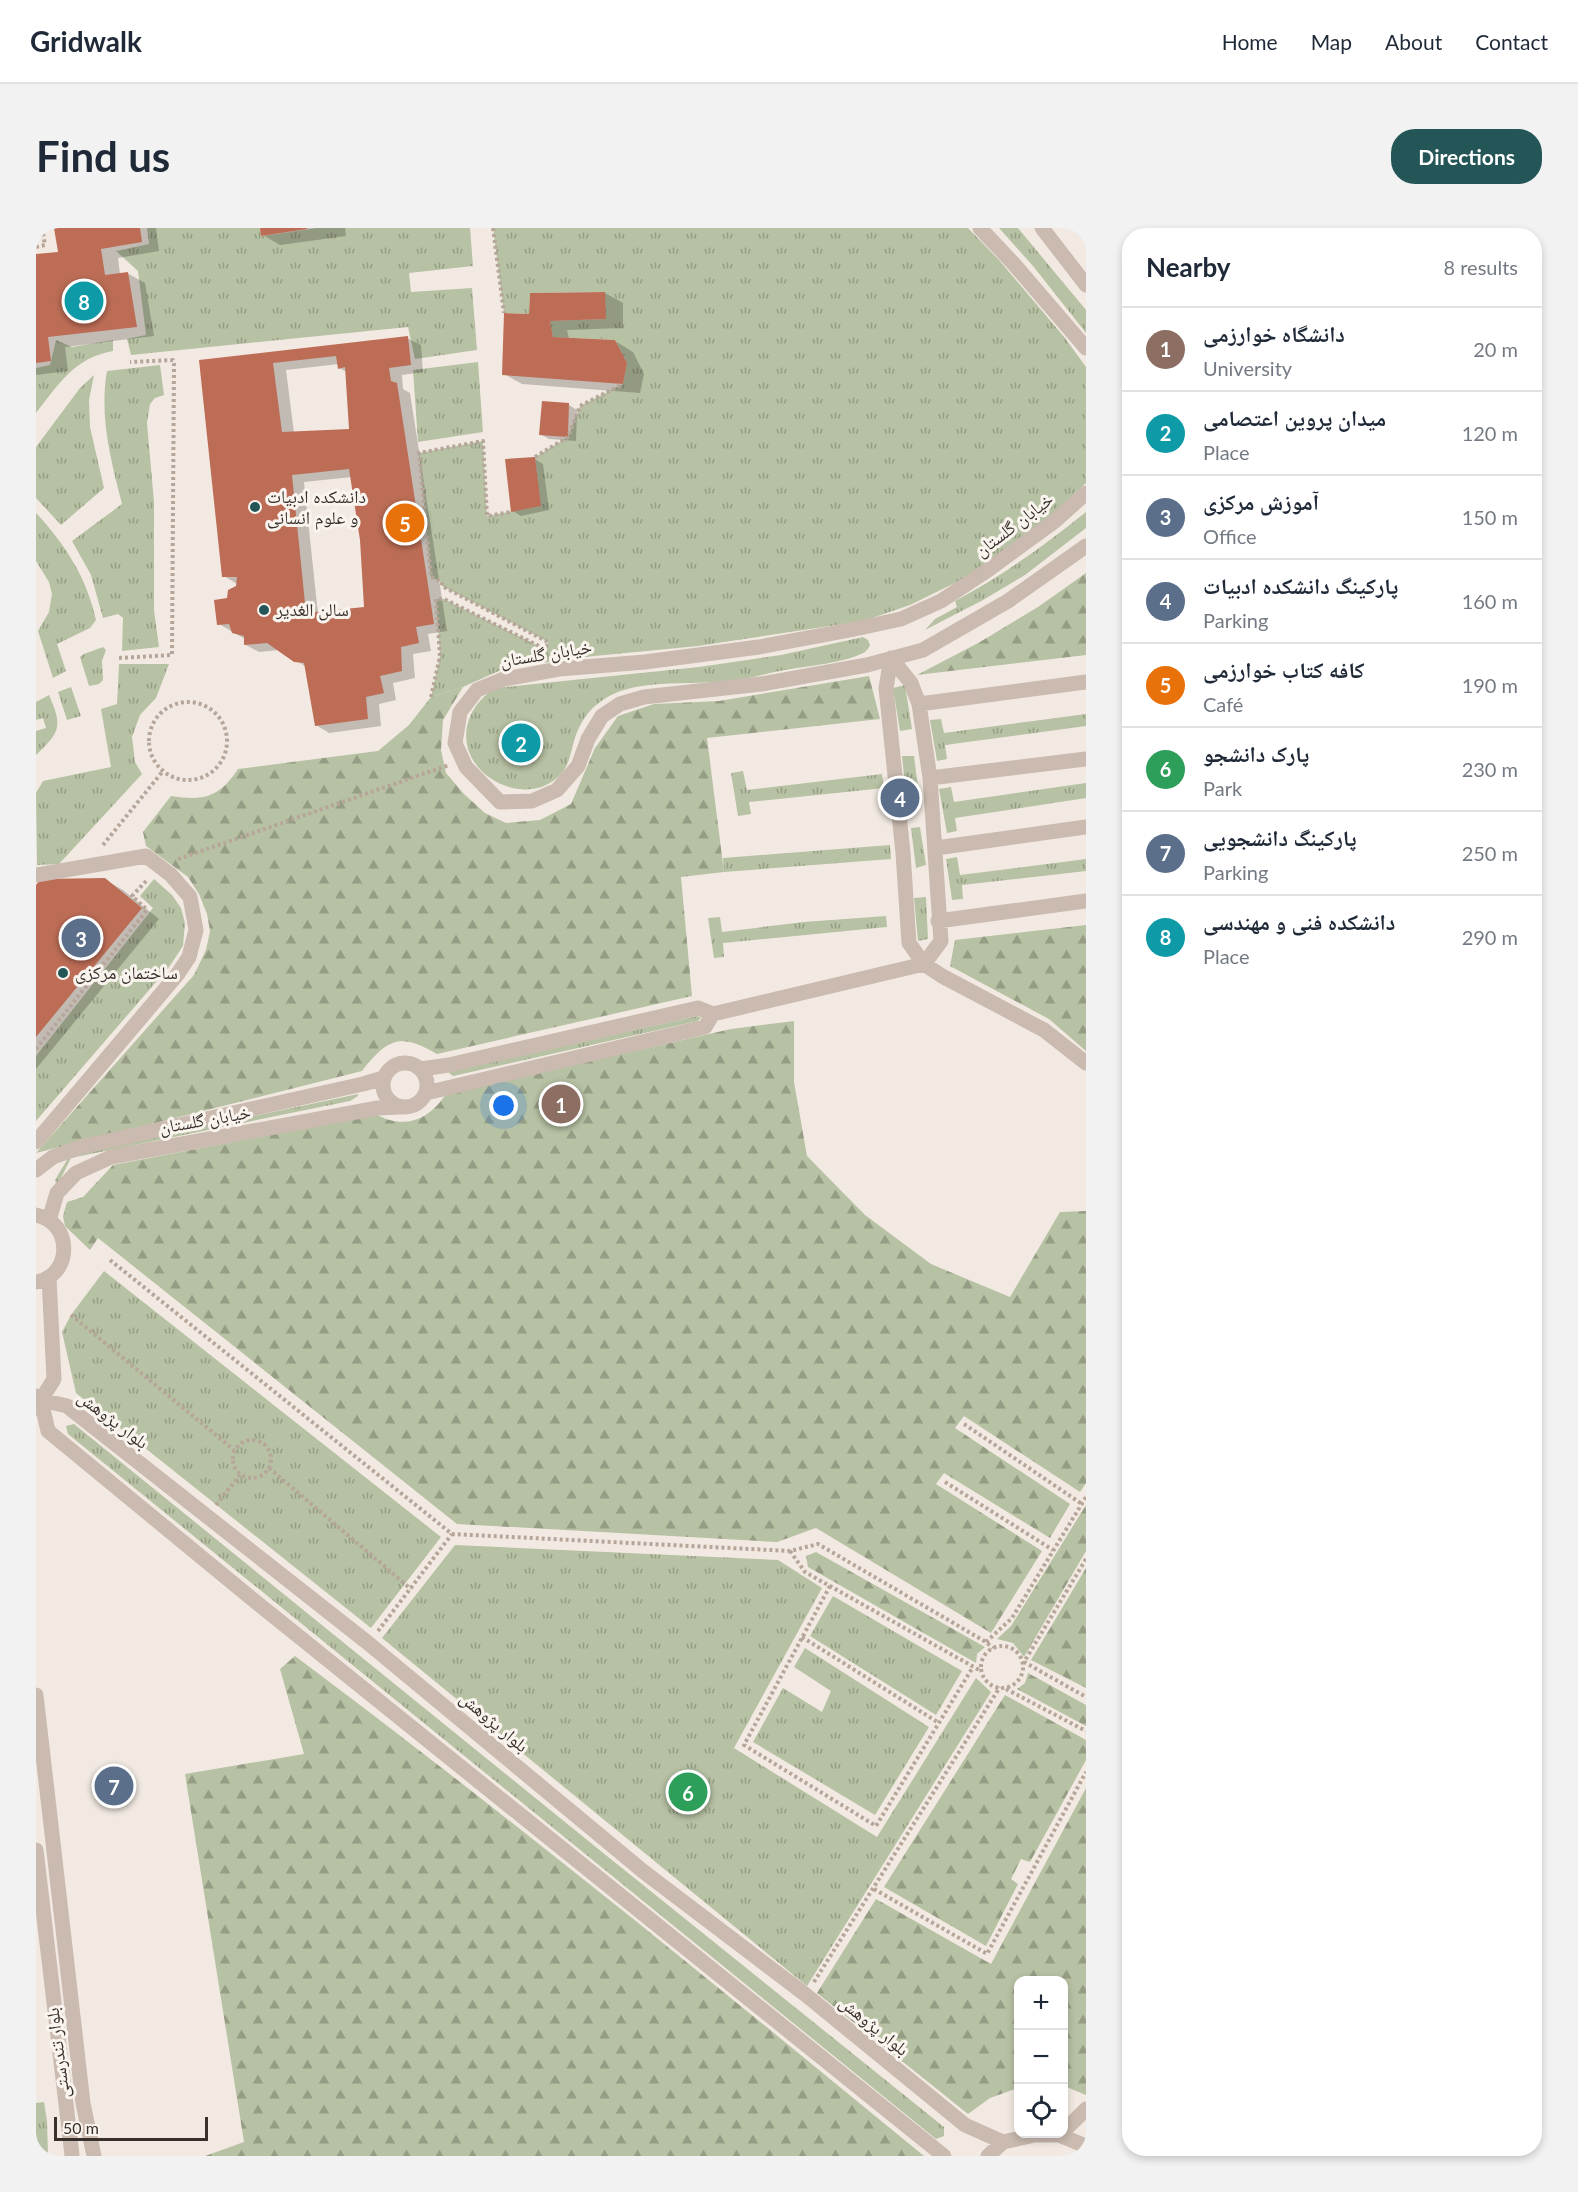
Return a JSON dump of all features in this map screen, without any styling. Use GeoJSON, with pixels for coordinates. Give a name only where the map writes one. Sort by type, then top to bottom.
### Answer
{"type":"FeatureCollection","features":[{"type":"Feature","properties":{"kind":"lane"},"geometry":{"type":"LineString","coordinates":[[980,228],[1086,348]]}},
{"type":"Feature","properties":{"kind":"lane"},"geometry":{"type":"LineString","coordinates":[[1042,228],[1086,285]]}},
{"type":"Feature","properties":{"kind":"lane","name":"خیابان گلستان"},"geometry":{"type":"LineString","coordinates":[[1086,493],[1055,521],[988,570],[941,601],[901,619],[759,647],[645,662],[559,669],[504,679],[477,690],[460,712],[455,743],[466,767],[500,802],[532,801],[557,790],[578,766],[588,739],[603,717],[620,704],[644,697],[761,684],[923,650],[1008,601],[1086,546]]}},
{"type":"Feature","properties":{"kind":"lane"},"geometry":{"type":"LineString","coordinates":[[426,1093],[924,964],[941,941],[930,778],[919,704],[911,683],[891,658]]}},
{"type":"Feature","properties":{"kind":"lane"},"geometry":{"type":"LineString","coordinates":[[891,658],[886,688],[903,853],[909,943],[924,964],[942,976],[1044,1030],[1086,1063]]}},
{"type":"Feature","properties":{"kind":"lane"},"geometry":{"type":"LineString","coordinates":[[919,704],[1086,682]]}},
{"type":"Feature","properties":{"kind":"lane"},"geometry":{"type":"LineString","coordinates":[[930,778],[1086,759]]}},
{"type":"Feature","properties":{"kind":"lane"},"geometry":{"type":"LineString","coordinates":[[936,848],[1086,827]]}},
{"type":"Feature","properties":{"kind":"lane"},"geometry":{"type":"LineString","coordinates":[[36,875],[146,856],[171,875],[190,897],[196,930],[189,957],[177,975],[36,1142]]}},
{"type":"Feature","properties":{"kind":"lane"},"geometry":{"type":"LineString","coordinates":[[938,921],[1086,901]]}},
{"type":"Feature","properties":{"kind":"lane"},"geometry":{"type":"LineString","coordinates":[[421,1069],[449,1065],[698,1008],[709,1021]]}},
{"type":"Feature","properties":{"kind":"lane"},"geometry":{"type":"LineString","coordinates":[[408,1062],[421,1069],[427,1081],[426,1093],[420,1102],[410,1107],[399,1107],[385,1095],[383,1078],[393,1065],[408,1062]]}},
{"type":"Feature","properties":{"kind":"lane","name":"خیابان گلستان"},"geometry":{"type":"LineString","coordinates":[[36,1170],[52,1157],[81,1147],[383,1078]]}},
{"type":"Feature","properties":{"kind":"lane","name":"خیابان گلستان"},"geometry":{"type":"LineString","coordinates":[[43,1218],[57,1193],[76,1173],[111,1157],[378,1108],[399,1107]]}},
{"type":"Feature","properties":{"kind":"lane"},"geometry":{"type":"LineString","coordinates":[[43,1218],[62,1235],[64,1254],[56,1271],[42,1280],[54,1379],[37,1402],[48,1431],[260,1605],[944,2156]]}},
{"type":"Feature","properties":{"kind":"lane","name":"بلوار پژوهش"},"geometry":{"type":"LineString","coordinates":[[37,1402],[67,1406],[368,1643],[644,1872],[806,1995],[965,2125],[1003,2142]]}},
{"type":"Feature","properties":{"kind":"lane","name":"بلوار تندرستی"},"geometry":{"type":"LineString","coordinates":[[36,1695],[83,2103],[92,2156]]}},
{"type":"Feature","properties":{"kind":"lane","name":"بلوار تندرستی"},"geometry":{"type":"LineString","coordinates":[[36,1850],[72,2155]]}},
{"type":"Feature","properties":{"kind":"lane"},"geometry":{"type":"LineString","coordinates":[[1068,2126],[1086,2109]]}},
{"type":"Feature","properties":{"kind":"lane"},"geometry":{"type":"LineString","coordinates":[[1068,2137],[1086,2146]]}},
{"type":"Feature","properties":{"kind":"lane"},"geometry":{"type":"LineString","coordinates":[[988,2156],[1003,2142],[1021,2138]]}},
{"type":"Feature","properties":{"kind":"lane"},"geometry":{"type":"LineString","coordinates":[[72,2155],[92,2156]]}},
{"type":"Feature","properties":{"kind":"path"},"geometry":{"type":"LineString","coordinates":[[36,247],[45,245],[42,228]]}},
{"type":"Feature","properties":{"kind":"path"},"geometry":{"type":"LineString","coordinates":[[493,228],[504,313]]}},
{"type":"Feature","properties":{"kind":"path"},"geometry":{"type":"LineString","coordinates":[[119,658],[172,655],[174,364],[173,360],[130,362]]}},
{"type":"Feature","properties":{"kind":"path"},"geometry":{"type":"LineString","coordinates":[[535,457],[568,437],[580,406],[623,384]]}},
{"type":"Feature","properties":{"kind":"path"},"geometry":{"type":"LineString","coordinates":[[431,697],[440,656],[436,599],[444,599],[545,649],[548,642],[442,586],[442,582],[431,577],[419,453],[483,441],[487,516],[511,512]]}},
{"type":"Feature","properties":{"kind":"path"},"geometry":{"type":"LineString","coordinates":[[184,702],[194,703],[211,710],[218,716],[226,733],[226,752],[216,769],[208,775],[190,780],[180,780],[163,771],[156,764],[149,745],[151,729],[160,714],[175,704],[184,702]]}},
{"type":"Feature","properties":{"kind":"path"},"geometry":{"type":"LineString","coordinates":[[36,1049],[147,910],[132,896],[159,866],[463,761]]}},
{"type":"Feature","properties":{"kind":"path"},"geometry":{"type":"LineString","coordinates":[[86,867],[163,771]]}},
{"type":"Feature","properties":{"kind":"path"},"geometry":{"type":"LineString","coordinates":[[110,1260],[452,1534],[790,1551],[819,1544],[993,1648]]}},
{"type":"Feature","properties":{"kind":"path"},"geometry":{"type":"LineString","coordinates":[[71,1315],[234,1450]]}},
{"type":"Feature","properties":{"kind":"path"},"geometry":{"type":"LineString","coordinates":[[964,1424],[1082,1503]]}},
{"type":"Feature","properties":{"kind":"path"},"geometry":{"type":"LineString","coordinates":[[246,1440],[261,1442],[270,1453],[269,1468],[258,1478],[251,1479],[240,1475],[233,1466],[234,1450],[246,1440]]}},
{"type":"Feature","properties":{"kind":"path"},"geometry":{"type":"LineString","coordinates":[[269,1468],[411,1589]]}},
{"type":"Feature","properties":{"kind":"path"},"geometry":{"type":"LineString","coordinates":[[216,1505],[240,1475]]}},
{"type":"Feature","properties":{"kind":"path"},"geometry":{"type":"LineString","coordinates":[[945,1482],[1053,1550]]}},
{"type":"Feature","properties":{"kind":"path"},"geometry":{"type":"LineString","coordinates":[[986,1642],[1012,1618],[1086,1497]]}},
{"type":"Feature","properties":{"kind":"path"},"geometry":{"type":"LineString","coordinates":[[368,1643],[452,1534]]}},
{"type":"Feature","properties":{"kind":"path"},"geometry":{"type":"LineString","coordinates":[[790,1551],[805,1572],[981,1671],[990,1686],[1006,1689],[1086,1731]]}},
{"type":"Feature","properties":{"kind":"path"},"geometry":{"type":"LineString","coordinates":[[1006,1689],[1021,1679],[1024,1662],[1086,1559]]}},
{"type":"Feature","properties":{"kind":"path"},"geometry":{"type":"LineString","coordinates":[[830,1586],[744,1745],[876,1826],[973,1667]]}},
{"type":"Feature","properties":{"kind":"path"},"geometry":{"type":"LineString","coordinates":[[802,1637],[939,1723]]}},
{"type":"Feature","properties":{"kind":"path"},"geometry":{"type":"LineString","coordinates":[[981,1671],[983,1654],[997,1645],[1014,1648],[1024,1662],[1086,1696]]}},
{"type":"Feature","properties":{"kind":"path"},"geometry":{"type":"LineString","coordinates":[[806,1995],[1000,1687]]}},
{"type":"Feature","properties":{"kind":"path"},"geometry":{"type":"LineString","coordinates":[[874,1888],[987,1954],[1086,1772]]}},
{"type":"Feature","properties":{"kind":"green space"},"geometry":{"type":"Polygon","coordinates":[[[147,228],[260,228],[262,236],[317,228],[470,228],[473,266],[409,273],[411,292],[472,288],[477,350],[415,359],[408,327],[131,355],[127,339],[146,335],[138,271],[116,251],[149,244],[147,228]]]}},
{"type":"Feature","properties":{"kind":"green space"},"geometry":{"type":"Polygon","coordinates":[[[493,228],[968,228],[999,260],[1065,338],[1086,367],[1086,483],[1030,535],[959,581],[910,605],[863,621],[698,646],[574,658],[501,670],[463,687],[431,697],[440,656],[436,599],[444,599],[545,649],[548,642],[442,586],[441,582],[431,577],[419,453],[483,441],[487,516],[540,506],[535,457],[568,437],[580,406],[623,384],[627,363],[615,340],[553,337],[550,321],[605,319],[605,292],[530,293],[529,314],[504,313],[493,228]]]}},
{"type":"Feature","properties":{"kind":"green space"},"geometry":{"type":"Polygon","coordinates":[[[999,228],[1018,228],[1086,310],[1086,333],[1033,266],[999,228]]]}},
{"type":"Feature","properties":{"kind":"green space"},"geometry":{"type":"Polygon","coordinates":[[[56,340],[72,347],[113,340],[113,351],[99,354],[68,374],[36,413],[36,368],[50,365],[56,340]]]}},
{"type":"Feature","properties":{"kind":"green space"},"geometry":{"type":"Polygon","coordinates":[[[478,362],[483,432],[418,442],[413,370],[478,362]]]}},
{"type":"Feature","properties":{"kind":"green space"},"geometry":{"type":"Polygon","coordinates":[[[160,365],[164,395],[155,398],[150,404],[147,423],[154,502],[154,610],[159,647],[122,651],[123,618],[118,614],[103,618],[91,575],[72,541],[122,504],[110,455],[105,422],[107,371],[160,365]]]}},
{"type":"Feature","properties":{"kind":"green space"},"geometry":{"type":"Polygon","coordinates":[[[94,375],[89,400],[90,427],[104,488],[61,525],[36,498],[36,447],[80,388],[94,375]]]}},
{"type":"Feature","properties":{"kind":"green space"},"geometry":{"type":"Polygon","coordinates":[[[1086,512],[1086,528],[1025,575],[925,630],[935,619],[957,607],[955,601],[1023,559],[1086,512]]]}},
{"type":"Feature","properties":{"kind":"green space"},"geometry":{"type":"Polygon","coordinates":[[[36,513],[74,562],[87,590],[96,620],[90,628],[57,644],[66,671],[53,678],[38,631],[49,612],[52,594],[49,582],[36,561],[36,513]]]}},
{"type":"Feature","properties":{"kind":"green space"},"geometry":{"type":"Polygon","coordinates":[[[1086,573],[1086,655],[917,675],[980,642],[1038,607],[1086,573]]]}},
{"type":"Feature","properties":{"kind":"green space"},"geometry":{"type":"Polygon","coordinates":[[[863,637],[870,645],[865,652],[837,661],[735,680],[649,685],[623,690],[612,695],[593,708],[585,717],[564,770],[557,778],[532,789],[506,786],[493,780],[482,772],[468,749],[466,731],[468,722],[476,706],[496,688],[699,667],[781,655],[863,637]]]}},
{"type":"Feature","properties":{"kind":"green space"},"geometry":{"type":"Polygon","coordinates":[[[103,647],[106,650],[102,661],[103,680],[99,684],[89,686],[80,657],[103,647]]]}},
{"type":"Feature","properties":{"kind":"green space"},"geometry":{"type":"Polygon","coordinates":[[[119,664],[169,664],[156,698],[140,715],[132,737],[135,762],[142,774],[59,864],[37,865],[36,793],[43,781],[111,767],[101,709],[117,704],[119,664]]]}},
{"type":"Feature","properties":{"kind":"green space"},"geometry":{"type":"Polygon","coordinates":[[[869,676],[880,719],[707,738],[724,872],[681,877],[692,996],[437,1054],[413,1043],[395,1042],[379,1052],[362,1071],[36,1153],[194,975],[206,950],[210,931],[207,914],[199,894],[188,877],[146,846],[143,832],[171,796],[192,798],[217,792],[238,769],[378,751],[409,725],[431,697],[463,687],[443,720],[441,750],[446,773],[485,813],[506,823],[540,820],[571,804],[595,748],[618,716],[654,704],[719,701],[869,676]]]}},
{"type":"Feature","properties":{"kind":"green space"},"geometry":{"type":"Polygon","coordinates":[[[905,685],[912,729],[900,731],[893,688],[905,685]]]}},
{"type":"Feature","properties":{"kind":"green space"},"geometry":{"type":"Polygon","coordinates":[[[71,687],[81,716],[67,720],[58,692],[71,687]]]}},
{"type":"Feature","properties":{"kind":"green space"},"geometry":{"type":"Polygon","coordinates":[[[49,695],[56,715],[57,728],[50,740],[36,755],[36,731],[46,728],[43,718],[36,720],[36,702],[49,695]]]}},
{"type":"Feature","properties":{"kind":"green space"},"geometry":{"type":"Polygon","coordinates":[[[1086,714],[1086,726],[945,745],[947,759],[937,761],[930,720],[941,719],[944,733],[1086,714]]]}},
{"type":"Feature","properties":{"kind":"green space"},"geometry":{"type":"Polygon","coordinates":[[[902,756],[914,756],[920,803],[907,804],[902,756]]]}},
{"type":"Feature","properties":{"kind":"green space"},"geometry":{"type":"Polygon","coordinates":[[[743,771],[747,790],[882,774],[884,788],[749,802],[751,814],[738,816],[731,773],[743,771]]]}},
{"type":"Feature","properties":{"kind":"green space"},"geometry":{"type":"Polygon","coordinates":[[[1086,783],[1086,798],[955,818],[957,831],[947,833],[939,789],[951,787],[954,802],[1086,783]]]}},
{"type":"Feature","properties":{"kind":"green space"},"geometry":{"type":"Polygon","coordinates":[[[920,827],[926,865],[916,868],[911,828],[920,827]]]}},
{"type":"Feature","properties":{"kind":"green space"},"geometry":{"type":"Polygon","coordinates":[[[890,845],[891,859],[724,872],[723,858],[890,845]]]}},
{"type":"Feature","properties":{"kind":"green space"},"geometry":{"type":"Polygon","coordinates":[[[957,857],[960,875],[1086,859],[1086,871],[962,885],[963,899],[952,900],[946,859],[957,857]]]}},
{"type":"Feature","properties":{"kind":"green space"},"geometry":{"type":"Polygon","coordinates":[[[154,879],[172,895],[181,908],[185,923],[183,946],[169,967],[36,1121],[36,1056],[153,908],[140,896],[154,879]]]}},
{"type":"Feature","properties":{"kind":"green space"},"geometry":{"type":"Polygon","coordinates":[[[926,897],[928,939],[918,941],[914,898],[926,897]]]}},
{"type":"Feature","properties":{"kind":"green space"},"geometry":{"type":"Polygon","coordinates":[[[886,916],[887,927],[723,943],[724,957],[714,958],[708,918],[720,917],[722,932],[804,922],[886,916]]]}},
{"type":"Feature","properties":{"kind":"green space"},"geometry":{"type":"Polygon","coordinates":[[[1086,925],[1086,1051],[1049,1019],[950,966],[955,940],[1086,925]]]}},
{"type":"Feature","properties":{"kind":"green space"},"geometry":{"type":"Polygon","coordinates":[[[697,1016],[701,1018],[698,1021],[453,1076],[449,1073],[452,1071],[697,1016]]]}},
{"type":"Feature","properties":{"kind":"green space"},"geometry":{"type":"Polygon","coordinates":[[[794,1021],[794,1082],[807,1156],[865,1215],[931,1264],[1010,1297],[1060,1212],[1086,1211],[1086,1483],[1080,1492],[964,1416],[955,1428],[1070,1504],[1050,1538],[944,1473],[936,1484],[1042,1551],[991,1633],[816,1528],[777,1542],[457,1524],[98,1238],[90,1250],[65,1226],[63,1216],[67,1202],[83,1197],[113,1165],[285,1132],[372,1112],[393,1121],[413,1121],[430,1112],[446,1094],[731,1029],[794,1021]]]}},
{"type":"Feature","properties":{"kind":"green space"},"geometry":{"type":"Polygon","coordinates":[[[358,1094],[350,1101],[71,1158],[56,1184],[55,1180],[70,1155],[358,1094]]]}},
{"type":"Feature","properties":{"kind":"green space"},"geometry":{"type":"Polygon","coordinates":[[[104,1271],[441,1537],[371,1628],[76,1393],[62,1332],[71,1315],[104,1271]]]}},
{"type":"Feature","properties":{"kind":"green space"},"geometry":{"type":"Polygon","coordinates":[[[74,1424],[944,2127],[944,2136],[936,2139],[68,1434],[66,1426],[74,1424]]]}},
{"type":"Feature","properties":{"kind":"green space"},"geometry":{"type":"Polygon","coordinates":[[[1086,1505],[1086,1551],[1024,1657],[1013,1643],[997,1639],[1011,1626],[1086,1505]]]}},
{"type":"Feature","properties":{"kind":"green space"},"geometry":{"type":"Polygon","coordinates":[[[455,1545],[778,1560],[822,1588],[734,1748],[877,1837],[976,1678],[991,1692],[807,1986],[382,1638],[455,1545]]]}},
{"type":"Feature","properties":{"kind":"green space"},"geometry":{"type":"Polygon","coordinates":[[[816,1552],[985,1647],[977,1654],[976,1663],[808,1567],[806,1556],[816,1552]]]}},
{"type":"Feature","properties":{"kind":"green space"},"geometry":{"type":"Polygon","coordinates":[[[1086,1568],[1086,1688],[1031,1660],[1086,1568]]]}},
{"type":"Feature","properties":{"kind":"green space"},"geometry":{"type":"Polygon","coordinates":[[[833,1596],[962,1671],[936,1715],[810,1636],[833,1596]]]}},
{"type":"Feature","properties":{"kind":"green space"},"geometry":{"type":"Polygon","coordinates":[[[805,1648],[929,1727],[875,1815],[753,1742],[783,1688],[822,1712],[831,1691],[794,1667],[805,1648]]]}},
{"type":"Feature","properties":{"kind":"green space"},"geometry":{"type":"Polygon","coordinates":[[[295,1656],[533,1840],[924,2156],[205,2156],[244,2142],[185,1774],[304,1754],[280,1669],[295,1656]]]}},
{"type":"Feature","properties":{"kind":"green space"},"geometry":{"type":"Polygon","coordinates":[[[1028,1673],[1086,1705],[1086,1726],[1017,1689],[1025,1683],[1028,1673]]]}},
{"type":"Feature","properties":{"kind":"green space"},"geometry":{"type":"Polygon","coordinates":[[[1005,1695],[1086,1740],[1086,1760],[1030,1862],[1021,1859],[1011,1879],[1018,1884],[986,1946],[884,1887],[1005,1695]]]}},
{"type":"Feature","properties":{"kind":"green space"},"geometry":{"type":"Polygon","coordinates":[[[1086,1788],[1086,2095],[1068,2088],[1068,1976],[1014,1976],[1014,2089],[990,2098],[968,2114],[817,1993],[876,1899],[991,1964],[1086,1788]]]}},
{"type":"Feature","properties":{"kind":"green space"},"geometry":{"type":"Polygon","coordinates":[[[44,2102],[48,2156],[36,2156],[36,2103],[44,2102]]]}},
{"type":"Feature","properties":{"kind":"building"},"geometry":{"type":"Polygon","coordinates":[[[54,228],[140,228],[142,242],[101,249],[105,275],[128,272],[137,327],[48,337],[51,361],[36,363],[36,254],[58,252],[54,228]]]}},
{"type":"Feature","properties":{"kind":"building"},"geometry":{"type":"Polygon","coordinates":[[[260,228],[307,228],[307,229],[261,236],[260,228]]]}},
{"type":"Feature","properties":{"kind":"building"},"geometry":{"type":"Polygon","coordinates":[[[605,292],[606,319],[550,321],[553,337],[615,340],[627,363],[623,384],[502,375],[504,313],[529,314],[530,293],[605,292]]]}},
{"type":"Feature","properties":{"kind":"building","name":"دانشکده ادبیات و علوم انسانی"},"geometry":{"type":"Polygon","coordinates":[[[408,336],[411,365],[389,368],[391,381],[397,383],[434,624],[416,627],[419,643],[401,647],[402,671],[380,676],[384,693],[366,697],[368,719],[315,726],[304,663],[294,662],[267,643],[244,645],[244,636],[232,633],[229,624],[217,625],[214,600],[227,598],[228,590],[236,586],[237,577],[222,577],[199,360],[408,336]],[[336,356],[273,363],[282,432],[349,429],[345,367],[338,369],[336,356]],[[349,469],[292,475],[306,613],[364,607],[360,540],[349,469]]]}},
{"type":"Feature","properties":{"kind":"building"},"geometry":{"type":"Polygon","coordinates":[[[542,401],[569,403],[568,437],[539,435],[542,401]]]}},
{"type":"Feature","properties":{"kind":"building"},"geometry":{"type":"Polygon","coordinates":[[[535,457],[541,506],[511,512],[505,459],[535,457]]]}},
{"type":"Feature","properties":{"kind":"building","name":"ساختمان مرکزی"},"geometry":{"type":"Polygon","coordinates":[[[105,878],[142,908],[36,1037],[36,885],[41,879],[105,878]]]}},
{"type":"Feature","properties":{"kind":"place","name":"دانشکده فنی و مهندسی"},"geometry":{"type":"Point","coordinates":[84,301]}},
{"type":"Feature","properties":{"kind":"place","name":"دانشکده ادبیات و علوم انسانی"},"geometry":{"type":"Point","coordinates":[255,507]}},
{"type":"Feature","properties":{"kind":"place","name":"کافه کتاب خوارزمی"},"geometry":{"type":"Point","coordinates":[405,523]}},
{"type":"Feature","properties":{"kind":"place","name":"سالن الغدیر"},"geometry":{"type":"Point","coordinates":[264,610]}},
{"type":"Feature","properties":{"kind":"place","name":"میدان پروین اعتصامی"},"geometry":{"type":"Point","coordinates":[521,743]}},
{"type":"Feature","properties":{"kind":"place","name":"پارکینگ دانشکده ادبیات"},"geometry":{"type":"Point","coordinates":[900,798]}},
{"type":"Feature","properties":{"kind":"place","name":"آموزش مرکزی"},"geometry":{"type":"Point","coordinates":[81,938]}},
{"type":"Feature","properties":{"kind":"place","name":"ساختمان مرکزی"},"geometry":{"type":"Point","coordinates":[63,973]}},
{"type":"Feature","properties":{"kind":"place","name":"دانشگاه خوارزمی"},"geometry":{"type":"Point","coordinates":[561,1104]}},
{"type":"Feature","properties":{"kind":"place","name":"پارکینگ دانشجویی"},"geometry":{"type":"Point","coordinates":[114,1786]}},
{"type":"Feature","properties":{"kind":"place","name":"پارک دانشجو"},"geometry":{"type":"Point","coordinates":[688,1792]}}]}
